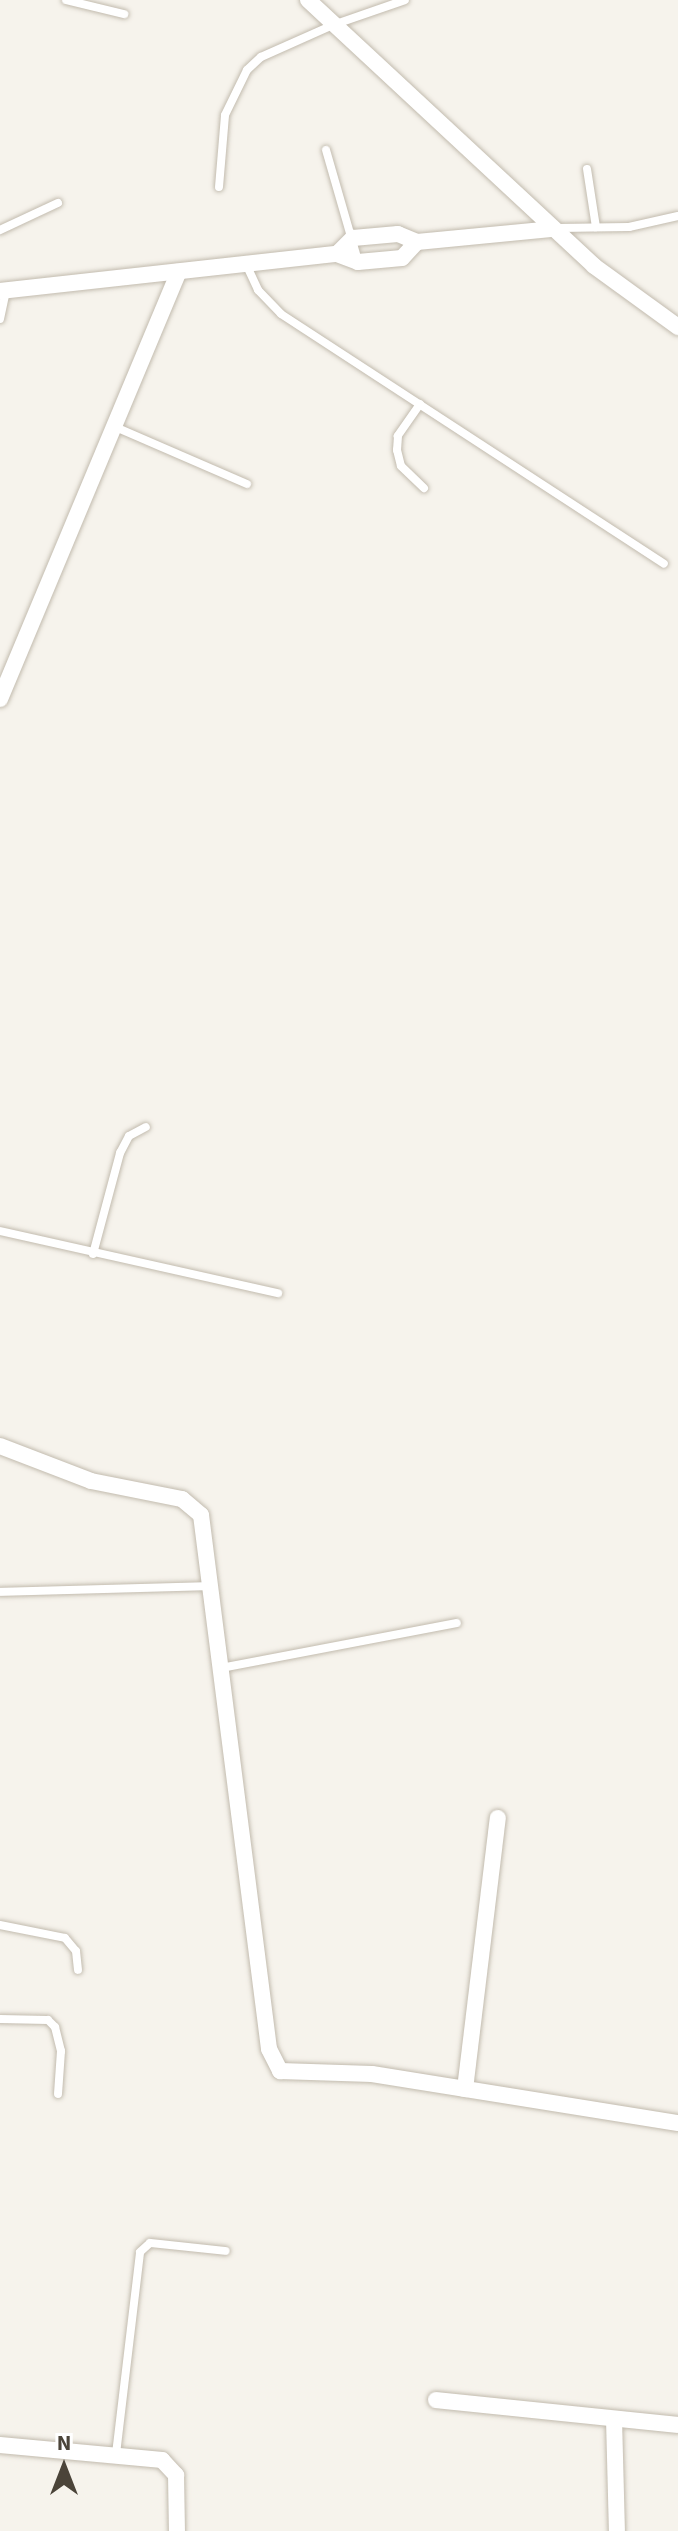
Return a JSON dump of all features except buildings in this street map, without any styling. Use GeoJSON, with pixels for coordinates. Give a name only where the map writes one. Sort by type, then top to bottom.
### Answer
{"type":"FeatureCollection","features":[{"type":"Feature","properties":{"kind":"street"},"geometry":{"type":"LineString","coordinates":[[308,0],[553,229],[623,290],[678,327]]}},
{"type":"Feature","properties":{"kind":"street"},"geometry":{"type":"LineString","coordinates":[[337,254],[353,238],[398,234],[417,242],[553,229]]}},
{"type":"Feature","properties":{"kind":"street"},"geometry":{"type":"LineString","coordinates":[[3,291],[337,254],[358,262],[402,258],[417,242]]}},
{"type":"Feature","properties":{"kind":"street"},"geometry":{"type":"LineString","coordinates":[[0,699],[179,272]]}},
{"type":"Feature","properties":{"kind":"street"},"geometry":{"type":"LineString","coordinates":[[0,1446],[91,1481],[191,1502],[205,1525],[209,1586],[273,2063],[290,2075],[372,2074],[678,2123]]}},
{"type":"Feature","properties":{"kind":"street"},"geometry":{"type":"LineString","coordinates":[[465,2089],[498,1818]]}},
{"type":"Feature","properties":{"kind":"street"},"geometry":{"type":"LineString","coordinates":[[436,2400],[678,2425]]}},
{"type":"Feature","properties":{"kind":"street"},"geometry":{"type":"LineString","coordinates":[[614,2419],[617,2531]]}},
{"type":"Feature","properties":{"kind":"street"},"geometry":{"type":"LineString","coordinates":[[0,2445],[162,2460],[172,2469],[177,2531]]}},
{"type":"Feature","properties":{"kind":"lane"},"geometry":{"type":"LineString","coordinates":[[66,0],[124,14]]}},
{"type":"Feature","properties":{"kind":"lane"},"geometry":{"type":"LineString","coordinates":[[219,187],[225,115],[247,70],[261,57],[333,25],[405,0]]}},
{"type":"Feature","properties":{"kind":"lane"},"geometry":{"type":"LineString","coordinates":[[326,150],[358,262]]}},
{"type":"Feature","properties":{"kind":"lane"},"geometry":{"type":"LineString","coordinates":[[587,169],[596,227]]}},
{"type":"Feature","properties":{"kind":"lane"},"geometry":{"type":"LineString","coordinates":[[0,230],[58,203]]}},
{"type":"Feature","properties":{"kind":"lane"},"geometry":{"type":"LineString","coordinates":[[553,229],[596,227],[678,216]]}},
{"type":"Feature","properties":{"kind":"lane"},"geometry":{"type":"LineString","coordinates":[[246,263],[258,290],[281,314],[664,564]]}},
{"type":"Feature","properties":{"kind":"lane"},"geometry":{"type":"LineString","coordinates":[[0,319],[3,291]]}},
{"type":"Feature","properties":{"kind":"lane"},"geometry":{"type":"LineString","coordinates":[[420,404],[398,436],[397,450],[401,466],[424,488]]}},
{"type":"Feature","properties":{"kind":"lane"},"geometry":{"type":"LineString","coordinates":[[113,425],[247,484]]}},
{"type":"Feature","properties":{"kind":"lane"},"geometry":{"type":"LineString","coordinates":[[93,1254],[120,1153],[129,1136],[146,1127]]}},
{"type":"Feature","properties":{"kind":"lane"},"geometry":{"type":"LineString","coordinates":[[0,1231],[278,1293]]}},
{"type":"Feature","properties":{"kind":"lane"},"geometry":{"type":"LineString","coordinates":[[0,1592],[209,1586]]}},
{"type":"Feature","properties":{"kind":"lane"},"geometry":{"type":"LineString","coordinates":[[220,1668],[457,1623]]}},
{"type":"Feature","properties":{"kind":"lane"},"geometry":{"type":"LineString","coordinates":[[0,1925],[65,1938],[76,1951],[78,1970]]}},
{"type":"Feature","properties":{"kind":"lane"},"geometry":{"type":"LineString","coordinates":[[0,2019],[48,2020],[55,2027],[61,2051],[58,2094]]}},
{"type":"Feature","properties":{"kind":"lane"},"geometry":{"type":"LineString","coordinates":[[116,2454],[140,2252],[150,2243],[226,2251]]}}]}
